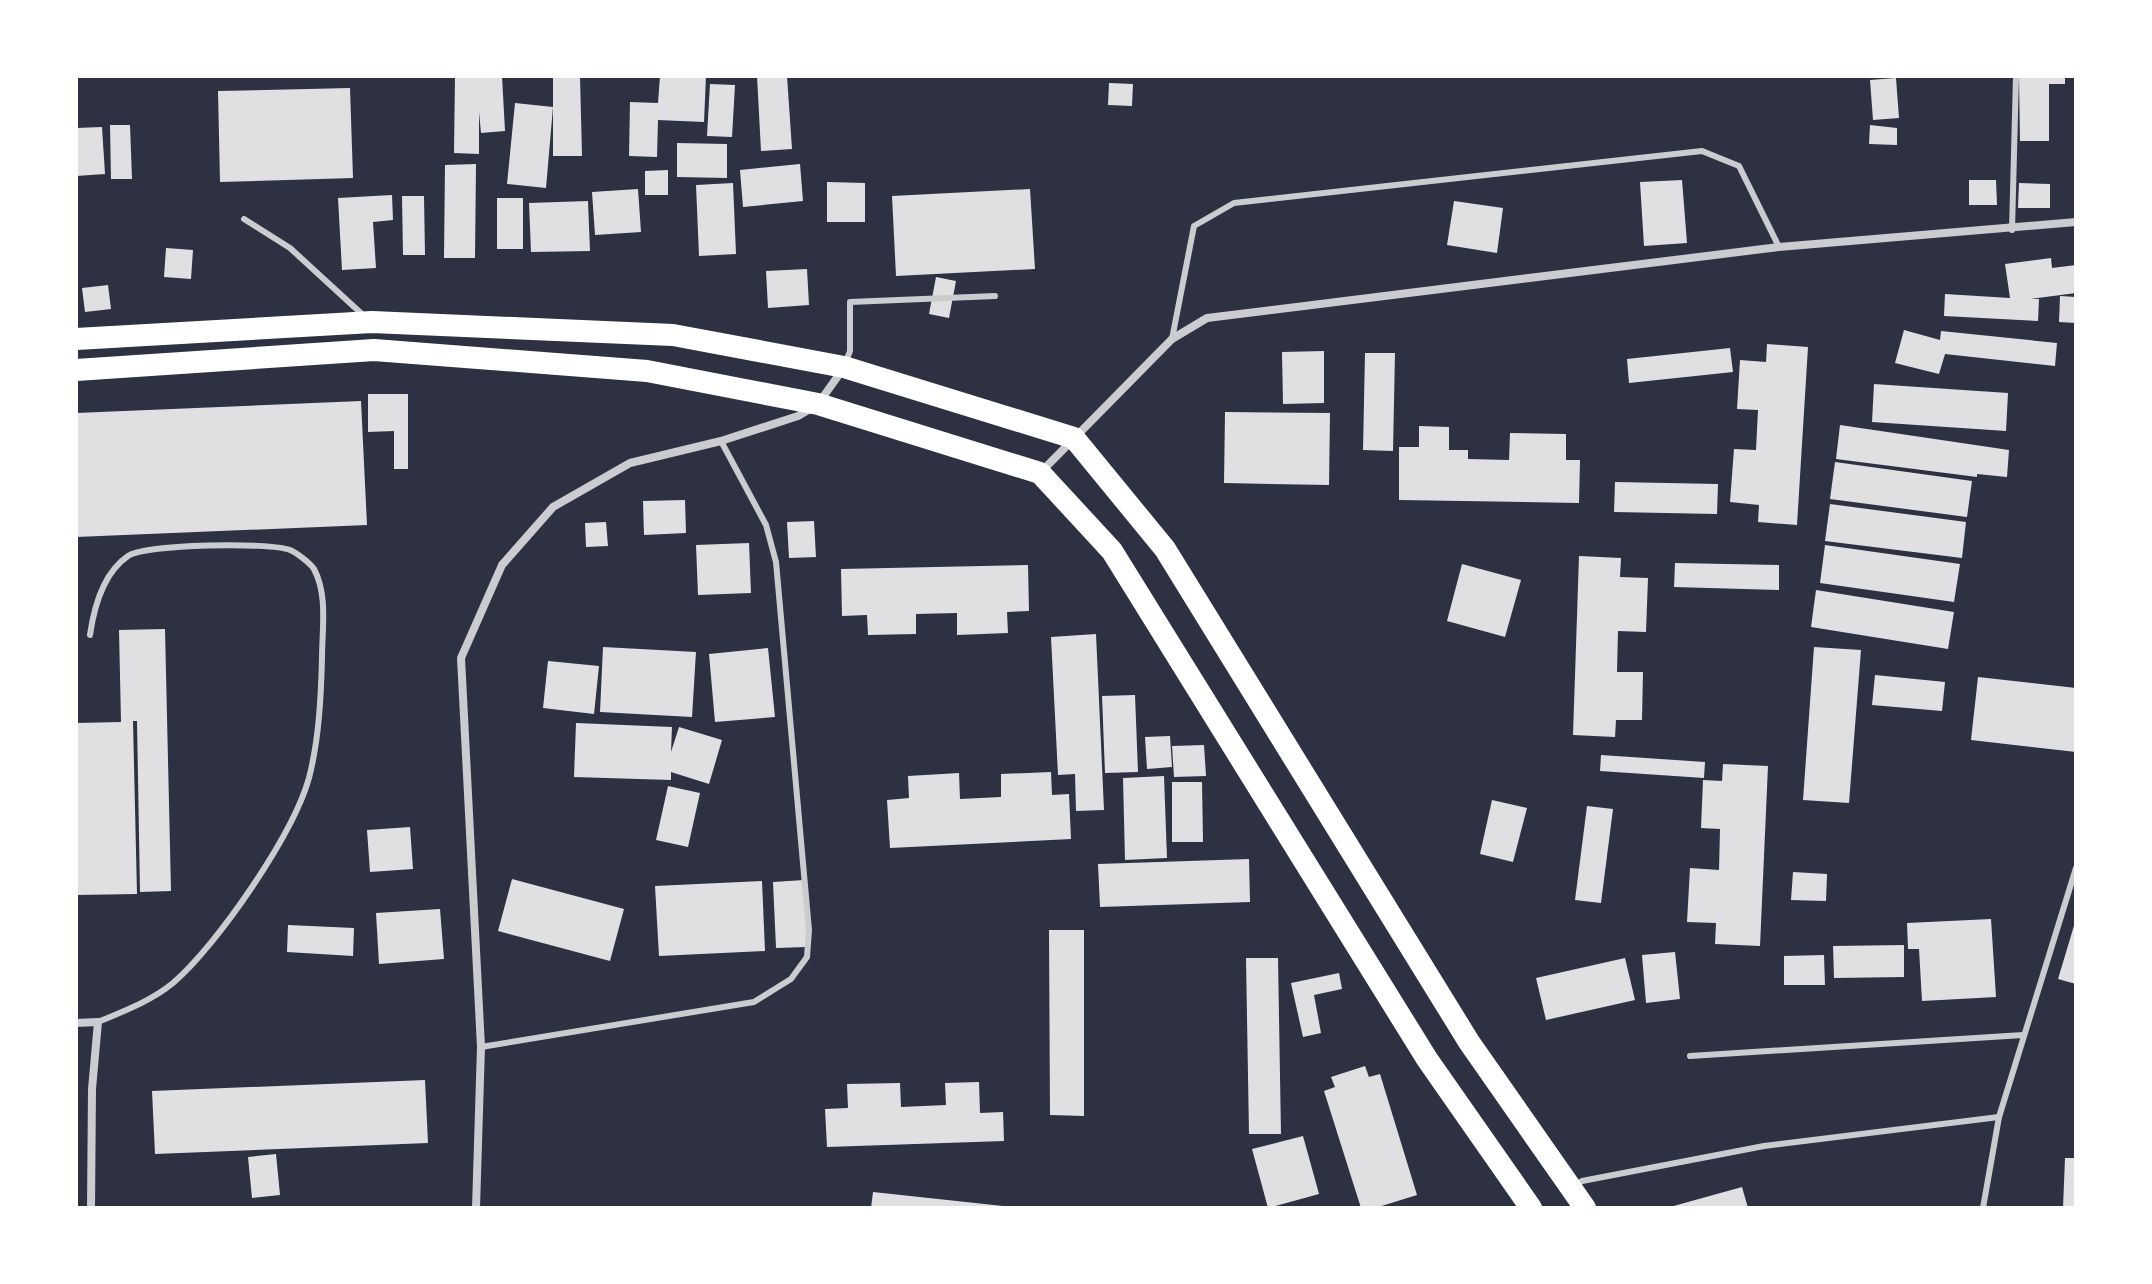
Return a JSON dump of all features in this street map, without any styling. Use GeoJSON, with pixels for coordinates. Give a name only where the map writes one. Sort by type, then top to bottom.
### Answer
{"type":"FeatureCollection","features":[{"type":"Feature","properties":{"kind":"highway"},"geometry":{"type":"LineString","coordinates":[[76,339],[372,322],[673,335],[844,367],[1074,438],[1165,549],[1469,1042],[1585,1208]]}},
{"type":"Feature","properties":{"kind":"highway"},"geometry":{"type":"LineString","coordinates":[[76,370],[374,350],[647,371],[818,404],[1040,473],[1112,551],[1427,1059],[1531,1208]]}},
{"type":"Feature","properties":{"kind":"street"},"geometry":{"type":"LineString","coordinates":[[1040,473],[1172,339],[1207,318],[1779,247],[2012,230],[2076,222]]}},
{"type":"Feature","properties":{"kind":"street"},"geometry":{"type":"LineString","coordinates":[[476,1208],[481,1047],[461,658],[502,565],[553,507],[630,463],[721,441],[798,416],[818,404],[844,367]]}},
{"type":"Feature","properties":{"kind":"street"},"geometry":{"type":"LineString","coordinates":[[76,1023],[98,1022],[92,1089],[91,1208]]}},
{"type":"Feature","properties":{"kind":"lane"},"geometry":{"type":"LineString","coordinates":[[2012,230],[2016,76]]}},
{"type":"Feature","properties":{"kind":"lane"},"geometry":{"type":"LineString","coordinates":[[1172,339],[1194,226],[1234,203],[1702,151],[1739,166],[1779,247]]}},
{"type":"Feature","properties":{"kind":"lane"},"geometry":{"type":"LineString","coordinates":[[244,219],[290,248],[372,322]]}},
{"type":"Feature","properties":{"kind":"lane"},"geometry":{"type":"LineString","coordinates":[[844,367],[850,351],[850,302],[995,296]]}},
{"type":"Feature","properties":{"kind":"lane"},"geometry":{"type":"LineString","coordinates":[[481,1047],[754,1002],[791,979],[807,957],[804,856],[776,562],[766,525],[721,441]]}},
{"type":"Feature","properties":{"kind":"lane"},"geometry":{"type":"LineString","coordinates":[[90,635],[93,613],[107,579],[129,555],[162,547],[290,550],[313,566],[323,595],[320,706],[309,778],[291,822],[216,934],[190,965],[172,983],[98,1022]]}},
{"type":"Feature","properties":{"kind":"lane"},"geometry":{"type":"LineString","coordinates":[[1983,1208],[1999,1117],[2076,868]]}},
{"type":"Feature","properties":{"kind":"lane"},"geometry":{"type":"LineString","coordinates":[[1690,1056],[2023,1035]]}},
{"type":"Feature","properties":{"kind":"lane"},"geometry":{"type":"LineString","coordinates":[[1573,1187],[1582,1181],[1764,1146],[1999,1117]]}},
{"type":"Feature","properties":{"kind":"building"},"geometry":{"type":"Polygon","coordinates":[[[455,76],[502,76],[505,131],[481,133],[479,112],[479,154],[454,153],[455,76]]]}},
{"type":"Feature","properties":{"kind":"building"},"geometry":{"type":"Polygon","coordinates":[[[553,76],[580,76],[582,156],[553,156],[553,76]]]}},
{"type":"Feature","properties":{"kind":"building"},"geometry":{"type":"Polygon","coordinates":[[[660,76],[706,76],[704,122],[658,120],[657,157],[629,156],[630,102],[658,103],[660,76]]]}},
{"type":"Feature","properties":{"kind":"building"},"geometry":{"type":"Polygon","coordinates":[[[757,76],[787,76],[792,149],[761,151],[757,76]]]}},
{"type":"Feature","properties":{"kind":"building"},"geometry":{"type":"Polygon","coordinates":[[[2019,76],[2065,76],[2065,84],[2049,84],[2049,141],[2020,141],[2019,76]]]}},
{"type":"Feature","properties":{"kind":"building"},"geometry":{"type":"Polygon","coordinates":[[[1896,78],[1899,118],[1873,120],[1870,80],[1896,78]]]}},
{"type":"Feature","properties":{"kind":"building"},"geometry":{"type":"Polygon","coordinates":[[[1109,83],[1133,84],[1132,106],[1108,105],[1109,83]]]}},
{"type":"Feature","properties":{"kind":"building"},"geometry":{"type":"Polygon","coordinates":[[[710,84],[735,85],[732,137],[707,136],[710,84]]]}},
{"type":"Feature","properties":{"kind":"building"},"geometry":{"type":"Polygon","coordinates":[[[350,88],[353,178],[220,182],[218,91],[350,88]]]}},
{"type":"Feature","properties":{"kind":"building"},"geometry":{"type":"Polygon","coordinates":[[[515,103],[553,107],[546,188],[507,184],[515,103]]]}},
{"type":"Feature","properties":{"kind":"building"},"geometry":{"type":"Polygon","coordinates":[[[110,125],[130,125],[132,179],[111,179],[110,125]]]}},
{"type":"Feature","properties":{"kind":"building"},"geometry":{"type":"Polygon","coordinates":[[[1870,125],[1897,128],[1897,145],[1869,144],[1870,125]]]}},
{"type":"Feature","properties":{"kind":"building"},"geometry":{"type":"Polygon","coordinates":[[[102,127],[105,174],[76,176],[76,128],[102,127]]]}},
{"type":"Feature","properties":{"kind":"building"},"geometry":{"type":"Polygon","coordinates":[[[677,143],[727,144],[727,178],[677,177],[677,143]]]}},
{"type":"Feature","properties":{"kind":"building"},"geometry":{"type":"Polygon","coordinates":[[[476,164],[475,258],[444,258],[445,165],[476,164]]]}},
{"type":"Feature","properties":{"kind":"building"},"geometry":{"type":"Polygon","coordinates":[[[800,164],[803,201],[743,207],[740,170],[800,164]]]}},
{"type":"Feature","properties":{"kind":"building"},"geometry":{"type":"Polygon","coordinates":[[[668,170],[668,195],[645,195],[645,171],[668,170]]]}},
{"type":"Feature","properties":{"kind":"building"},"geometry":{"type":"Polygon","coordinates":[[[1682,180],[1687,243],[1644,246],[1640,182],[1682,180]]]}},
{"type":"Feature","properties":{"kind":"building"},"geometry":{"type":"Polygon","coordinates":[[[1969,180],[1996,180],[1997,205],[1969,205],[1969,180]]]}},
{"type":"Feature","properties":{"kind":"building"},"geometry":{"type":"Polygon","coordinates":[[[827,182],[865,183],[865,222],[827,222],[827,182]]]}},
{"type":"Feature","properties":{"kind":"building"},"geometry":{"type":"Polygon","coordinates":[[[733,183],[736,254],[699,256],[696,185],[733,183]]]}},
{"type":"Feature","properties":{"kind":"building"},"geometry":{"type":"Polygon","coordinates":[[[2019,183],[2050,184],[2050,208],[2018,208],[2019,183]]]}},
{"type":"Feature","properties":{"kind":"building"},"geometry":{"type":"Polygon","coordinates":[[[638,189],[641,232],[595,235],[592,192],[638,189]]]}},
{"type":"Feature","properties":{"kind":"building"},"geometry":{"type":"Polygon","coordinates":[[[1030,189],[1035,269],[896,276],[892,196],[1030,189]]]}},
{"type":"Feature","properties":{"kind":"building"},"geometry":{"type":"Polygon","coordinates":[[[392,195],[393,220],[373,222],[376,268],[342,270],[338,198],[392,195]]]}},
{"type":"Feature","properties":{"kind":"building"},"geometry":{"type":"Polygon","coordinates":[[[402,196],[424,196],[425,255],[403,255],[402,196]]]}},
{"type":"Feature","properties":{"kind":"building"},"geometry":{"type":"Polygon","coordinates":[[[497,198],[523,198],[523,249],[497,249],[497,198]]]}},
{"type":"Feature","properties":{"kind":"building"},"geometry":{"type":"Polygon","coordinates":[[[588,201],[590,251],[531,252],[529,203],[588,201]]]}},
{"type":"Feature","properties":{"kind":"building"},"geometry":{"type":"Polygon","coordinates":[[[1454,201],[1503,208],[1497,253],[1447,245],[1454,201]]]}},
{"type":"Feature","properties":{"kind":"building"},"geometry":{"type":"Polygon","coordinates":[[[166,248],[193,250],[191,279],[164,277],[166,248]]]}},
{"type":"Feature","properties":{"kind":"building"},"geometry":{"type":"Polygon","coordinates":[[[2051,258],[2052,268],[2076,265],[2076,293],[2031,299],[2039,299],[2038,321],[1944,316],[1945,294],[2010,298],[2005,264],[2051,258]]]}},
{"type":"Feature","properties":{"kind":"building"},"geometry":{"type":"Polygon","coordinates":[[[807,269],[809,305],[768,308],[766,271],[807,269]]]}},
{"type":"Feature","properties":{"kind":"building"},"geometry":{"type":"Polygon","coordinates":[[[936,277],[956,281],[949,318],[929,314],[936,277]]]}},
{"type":"Feature","properties":{"kind":"building"},"geometry":{"type":"Polygon","coordinates":[[[108,285],[111,309],[85,312],[82,288],[108,285]]]}},
{"type":"Feature","properties":{"kind":"building"},"geometry":{"type":"Polygon","coordinates":[[[2060,296],[2076,297],[2076,323],[2059,322],[2060,296]]]}},
{"type":"Feature","properties":{"kind":"building"},"geometry":{"type":"Polygon","coordinates":[[[1904,330],[1940,340],[1941,331],[2057,343],[2055,366],[1945,354],[1939,374],[1895,363],[1904,330]]]}},
{"type":"Feature","properties":{"kind":"building"},"geometry":{"type":"Polygon","coordinates":[[[1767,344],[1808,347],[1797,525],[1758,522],[1759,505],[1730,502],[1734,449],[1756,450],[1758,410],[1737,409],[1740,360],[1766,362],[1767,344]]]}},
{"type":"Feature","properties":{"kind":"building"},"geometry":{"type":"Polygon","coordinates":[[[1730,348],[1733,372],[1629,383],[1627,359],[1730,348]]]}},
{"type":"Feature","properties":{"kind":"building"},"geometry":{"type":"Polygon","coordinates":[[[1324,351],[1324,403],[1283,404],[1282,352],[1324,351]]]}},
{"type":"Feature","properties":{"kind":"building"},"geometry":{"type":"Polygon","coordinates":[[[1365,353],[1395,353],[1393,451],[1363,450],[1365,353]]]}},
{"type":"Feature","properties":{"kind":"building"},"geometry":{"type":"Polygon","coordinates":[[[1874,384],[2008,393],[2006,431],[1872,422],[1874,384]]]}},
{"type":"Feature","properties":{"kind":"building"},"geometry":{"type":"Polygon","coordinates":[[[368,394],[408,394],[408,469],[394,469],[394,431],[368,432],[368,394]]]}},
{"type":"Feature","properties":{"kind":"building"},"geometry":{"type":"Polygon","coordinates":[[[361,401],[367,525],[76,537],[76,413],[361,401]]]}},
{"type":"Feature","properties":{"kind":"building"},"geometry":{"type":"Polygon","coordinates":[[[1225,412],[1330,413],[1329,485],[1224,483],[1225,412]]]}},
{"type":"Feature","properties":{"kind":"building"},"geometry":{"type":"Polygon","coordinates":[[[1840,425],[2009,450],[2007,477],[1977,474],[1977,477],[1836,459],[1840,425]]]}},
{"type":"Feature","properties":{"kind":"building"},"geometry":{"type":"Polygon","coordinates":[[[1419,426],[1449,427],[1449,450],[1468,450],[1468,459],[1509,460],[1510,433],[1566,434],[1566,460],[1580,460],[1579,503],[1399,500],[1399,447],[1419,447],[1419,426]]]}},
{"type":"Feature","properties":{"kind":"building"},"geometry":{"type":"Polygon","coordinates":[[[1835,462],[1972,481],[1967,517],[1830,499],[1835,462]]]}},
{"type":"Feature","properties":{"kind":"building"},"geometry":{"type":"Polygon","coordinates":[[[1615,482],[1718,484],[1717,514],[1614,512],[1615,482]]]}},
{"type":"Feature","properties":{"kind":"building"},"geometry":{"type":"Polygon","coordinates":[[[685,500],[686,533],[644,535],[643,501],[685,500]]]}},
{"type":"Feature","properties":{"kind":"building"},"geometry":{"type":"Polygon","coordinates":[[[1830,504],[1966,522],[1962,558],[1825,541],[1830,504]]]}},
{"type":"Feature","properties":{"kind":"building"},"geometry":{"type":"Polygon","coordinates":[[[814,521],[816,557],[789,558],[787,522],[814,521]]]}},
{"type":"Feature","properties":{"kind":"building"},"geometry":{"type":"Polygon","coordinates":[[[606,522],[608,546],[586,547],[585,523],[606,522]]]}},
{"type":"Feature","properties":{"kind":"building"},"geometry":{"type":"Polygon","coordinates":[[[749,543],[751,593],[698,595],[696,545],[749,543]]]}},
{"type":"Feature","properties":{"kind":"building"},"geometry":{"type":"Polygon","coordinates":[[[1825,545],[1960,564],[1954,602],[1820,583],[1825,545]]]}},
{"type":"Feature","properties":{"kind":"building"},"geometry":{"type":"Polygon","coordinates":[[[1579,556],[1621,558],[1620,577],[1648,578],[1646,632],[1618,631],[1617,672],[1643,672],[1642,720],[1616,720],[1615,737],[1573,735],[1579,556]]]}},
{"type":"Feature","properties":{"kind":"building"},"geometry":{"type":"Polygon","coordinates":[[[1675,563],[1779,565],[1779,590],[1674,587],[1675,563]]]}},
{"type":"Feature","properties":{"kind":"building"},"geometry":{"type":"Polygon","coordinates":[[[1462,564],[1521,580],[1505,637],[1447,621],[1462,564]]]}},
{"type":"Feature","properties":{"kind":"building"},"geometry":{"type":"Polygon","coordinates":[[[1028,565],[1029,611],[1007,612],[1008,633],[957,635],[957,613],[916,614],[916,634],[868,635],[867,615],[842,616],[841,569],[1028,565]]]}},
{"type":"Feature","properties":{"kind":"building"},"geometry":{"type":"Polygon","coordinates":[[[1816,590],[1954,612],[1948,649],[1811,627],[1816,590]]]}},
{"type":"Feature","properties":{"kind":"building"},"geometry":{"type":"Polygon","coordinates":[[[165,629],[171,891],[140,892],[137,721],[133,721],[137,894],[76,895],[76,723],[121,722],[119,630],[165,629]]]}},
{"type":"Feature","properties":{"kind":"building"},"geometry":{"type":"Polygon","coordinates":[[[1096,634],[1104,810],[1076,811],[1075,774],[1058,775],[1051,637],[1096,634]]]}},
{"type":"Feature","properties":{"kind":"building"},"geometry":{"type":"Polygon","coordinates":[[[603,647],[696,652],[692,717],[600,712],[603,647]]]}},
{"type":"Feature","properties":{"kind":"building"},"geometry":{"type":"Polygon","coordinates":[[[1814,647],[1861,650],[1849,803],[1803,800],[1814,647]]]}},
{"type":"Feature","properties":{"kind":"building"},"geometry":{"type":"Polygon","coordinates":[[[768,648],[775,717],[715,722],[709,654],[768,648]]]}},
{"type":"Feature","properties":{"kind":"building"},"geometry":{"type":"Polygon","coordinates":[[[548,661],[599,666],[594,714],[543,708],[548,661]]]}},
{"type":"Feature","properties":{"kind":"building"},"geometry":{"type":"Polygon","coordinates":[[[1875,675],[1945,682],[1942,711],[1872,705],[1875,675]]]}},
{"type":"Feature","properties":{"kind":"building"},"geometry":{"type":"Polygon","coordinates":[[[1978,677],[2076,688],[2076,752],[1971,740],[1978,677]]]}},
{"type":"Feature","properties":{"kind":"building"},"geometry":{"type":"Polygon","coordinates":[[[1135,695],[1138,772],[1105,773],[1102,696],[1135,695]]]}},
{"type":"Feature","properties":{"kind":"building"},"geometry":{"type":"Polygon","coordinates":[[[576,723],[672,727],[671,752],[679,727],[722,740],[709,784],[671,772],[671,780],[574,777],[576,723]]]}},
{"type":"Feature","properties":{"kind":"building"},"geometry":{"type":"Polygon","coordinates":[[[1170,736],[1172,767],[1147,769],[1145,737],[1170,736]]]}},
{"type":"Feature","properties":{"kind":"building"},"geometry":{"type":"Polygon","coordinates":[[[1204,745],[1206,776],[1174,777],[1172,746],[1204,745]]]}},
{"type":"Feature","properties":{"kind":"building"},"geometry":{"type":"Polygon","coordinates":[[[1601,755],[1705,762],[1704,778],[1600,771],[1601,755]]]}},
{"type":"Feature","properties":{"kind":"building"},"geometry":{"type":"Polygon","coordinates":[[[1723,764],[1768,766],[1760,946],[1715,944],[1716,923],[1687,922],[1690,868],[1719,870],[1720,829],[1701,828],[1703,780],[1722,781],[1723,764]]]}},
{"type":"Feature","properties":{"kind":"building"},"geometry":{"type":"Polygon","coordinates":[[[1051,772],[1052,795],[1069,794],[1071,839],[890,848],[887,800],[909,798],[908,776],[959,773],[960,799],[1001,797],[1001,774],[1051,772]]]}},
{"type":"Feature","properties":{"kind":"building"},"geometry":{"type":"Polygon","coordinates":[[[1164,776],[1167,858],[1125,860],[1123,778],[1164,776]]]}},
{"type":"Feature","properties":{"kind":"building"},"geometry":{"type":"Polygon","coordinates":[[[1172,782],[1202,782],[1203,842],[1172,842],[1172,782]]]}},
{"type":"Feature","properties":{"kind":"building"},"geometry":{"type":"Polygon","coordinates":[[[668,786],[700,793],[688,847],[656,840],[668,786]]]}},
{"type":"Feature","properties":{"kind":"building"},"geometry":{"type":"Polygon","coordinates":[[[1492,800],[1527,808],[1513,862],[1480,854],[1492,800]]]}},
{"type":"Feature","properties":{"kind":"building"},"geometry":{"type":"Polygon","coordinates":[[[1587,806],[1613,809],[1601,903],[1575,900],[1587,806]]]}},
{"type":"Feature","properties":{"kind":"building"},"geometry":{"type":"Polygon","coordinates":[[[410,827],[413,869],[370,872],[367,830],[410,827]]]}},
{"type":"Feature","properties":{"kind":"building"},"geometry":{"type":"Polygon","coordinates":[[[1249,859],[1250,902],[1100,907],[1098,864],[1249,859]]]}},
{"type":"Feature","properties":{"kind":"building"},"geometry":{"type":"Polygon","coordinates":[[[1793,872],[1827,874],[1826,901],[1791,900],[1793,872]]]}},
{"type":"Feature","properties":{"kind":"building"},"geometry":{"type":"Polygon","coordinates":[[[512,879],[624,909],[610,961],[498,931],[512,879]]]}},
{"type":"Feature","properties":{"kind":"building"},"geometry":{"type":"Polygon","coordinates":[[[804,880],[807,947],[776,948],[773,882],[804,880]]]}},
{"type":"Feature","properties":{"kind":"building"},"geometry":{"type":"Polygon","coordinates":[[[762,881],[765,951],[659,956],[655,886],[762,881]]]}},
{"type":"Feature","properties":{"kind":"building"},"geometry":{"type":"Polygon","coordinates":[[[440,909],[444,959],[379,964],[376,913],[440,909]]]}},
{"type":"Feature","properties":{"kind":"building"},"geometry":{"type":"Polygon","coordinates":[[[1991,919],[1996,997],[1922,1001],[1919,949],[1908,949],[1907,923],[1991,919]]]}},
{"type":"Feature","properties":{"kind":"building"},"geometry":{"type":"Polygon","coordinates":[[[2076,919],[2076,984],[2058,979],[2076,919]]]}},
{"type":"Feature","properties":{"kind":"building"},"geometry":{"type":"Polygon","coordinates":[[[288,925],[354,928],[353,956],[287,952],[288,925]]]}},
{"type":"Feature","properties":{"kind":"building"},"geometry":{"type":"Polygon","coordinates":[[[1049,930],[1084,930],[1084,1116],[1050,1115],[1049,930]]]}},
{"type":"Feature","properties":{"kind":"building"},"geometry":{"type":"Polygon","coordinates":[[[1904,945],[1904,977],[1834,978],[1833,946],[1904,945]]]}},
{"type":"Feature","properties":{"kind":"building"},"geometry":{"type":"Polygon","coordinates":[[[1675,952],[1680,999],[1646,1003],[1642,955],[1675,952]]]}},
{"type":"Feature","properties":{"kind":"building"},"geometry":{"type":"Polygon","coordinates":[[[1824,955],[1825,985],[1784,985],[1784,956],[1824,955]]]}},
{"type":"Feature","properties":{"kind":"building"},"geometry":{"type":"Polygon","coordinates":[[[1246,958],[1278,958],[1281,1134],[1249,1134],[1246,958]]]}},
{"type":"Feature","properties":{"kind":"building"},"geometry":{"type":"Polygon","coordinates":[[[1625,958],[1635,1000],[1546,1020],[1536,978],[1625,958]]]}},
{"type":"Feature","properties":{"kind":"building"},"geometry":{"type":"Polygon","coordinates":[[[1339,973],[1342,989],[1314,995],[1321,1033],[1303,1037],[1291,983],[1339,973]]]}},
{"type":"Feature","properties":{"kind":"building"},"geometry":{"type":"Polygon","coordinates":[[[1365,1066],[1369,1077],[1380,1074],[1417,1195],[1375,1208],[1361,1208],[1324,1091],[1335,1087],[1331,1077],[1365,1066]]]}},
{"type":"Feature","properties":{"kind":"building"},"geometry":{"type":"Polygon","coordinates":[[[425,1080],[428,1143],[155,1154],[152,1091],[425,1080]]]}},
{"type":"Feature","properties":{"kind":"building"},"geometry":{"type":"Polygon","coordinates":[[[979,1082],[980,1113],[1003,1112],[1004,1141],[827,1147],[825,1109],[848,1108],[847,1084],[900,1083],[901,1107],[946,1105],[945,1083],[979,1082]]]}},
{"type":"Feature","properties":{"kind":"building"},"geometry":{"type":"Polygon","coordinates":[[[1303,1136],[1319,1194],[1268,1208],[1252,1149],[1303,1136]]]}},
{"type":"Feature","properties":{"kind":"building"},"geometry":{"type":"Polygon","coordinates":[[[276,1154],[280,1195],[252,1198],[248,1157],[276,1154]]]}},
{"type":"Feature","properties":{"kind":"building"},"geometry":{"type":"Polygon","coordinates":[[[2065,1158],[2076,1158],[2076,1208],[2063,1208],[2065,1158]]]}},
{"type":"Feature","properties":{"kind":"building"},"geometry":{"type":"Polygon","coordinates":[[[1742,1187],[1748,1208],[1670,1208],[1670,1207],[1742,1187]]]}},
{"type":"Feature","properties":{"kind":"building"},"geometry":{"type":"Polygon","coordinates":[[[873,1192],[1003,1206],[1003,1208],[871,1208],[873,1192]]]}}]}
